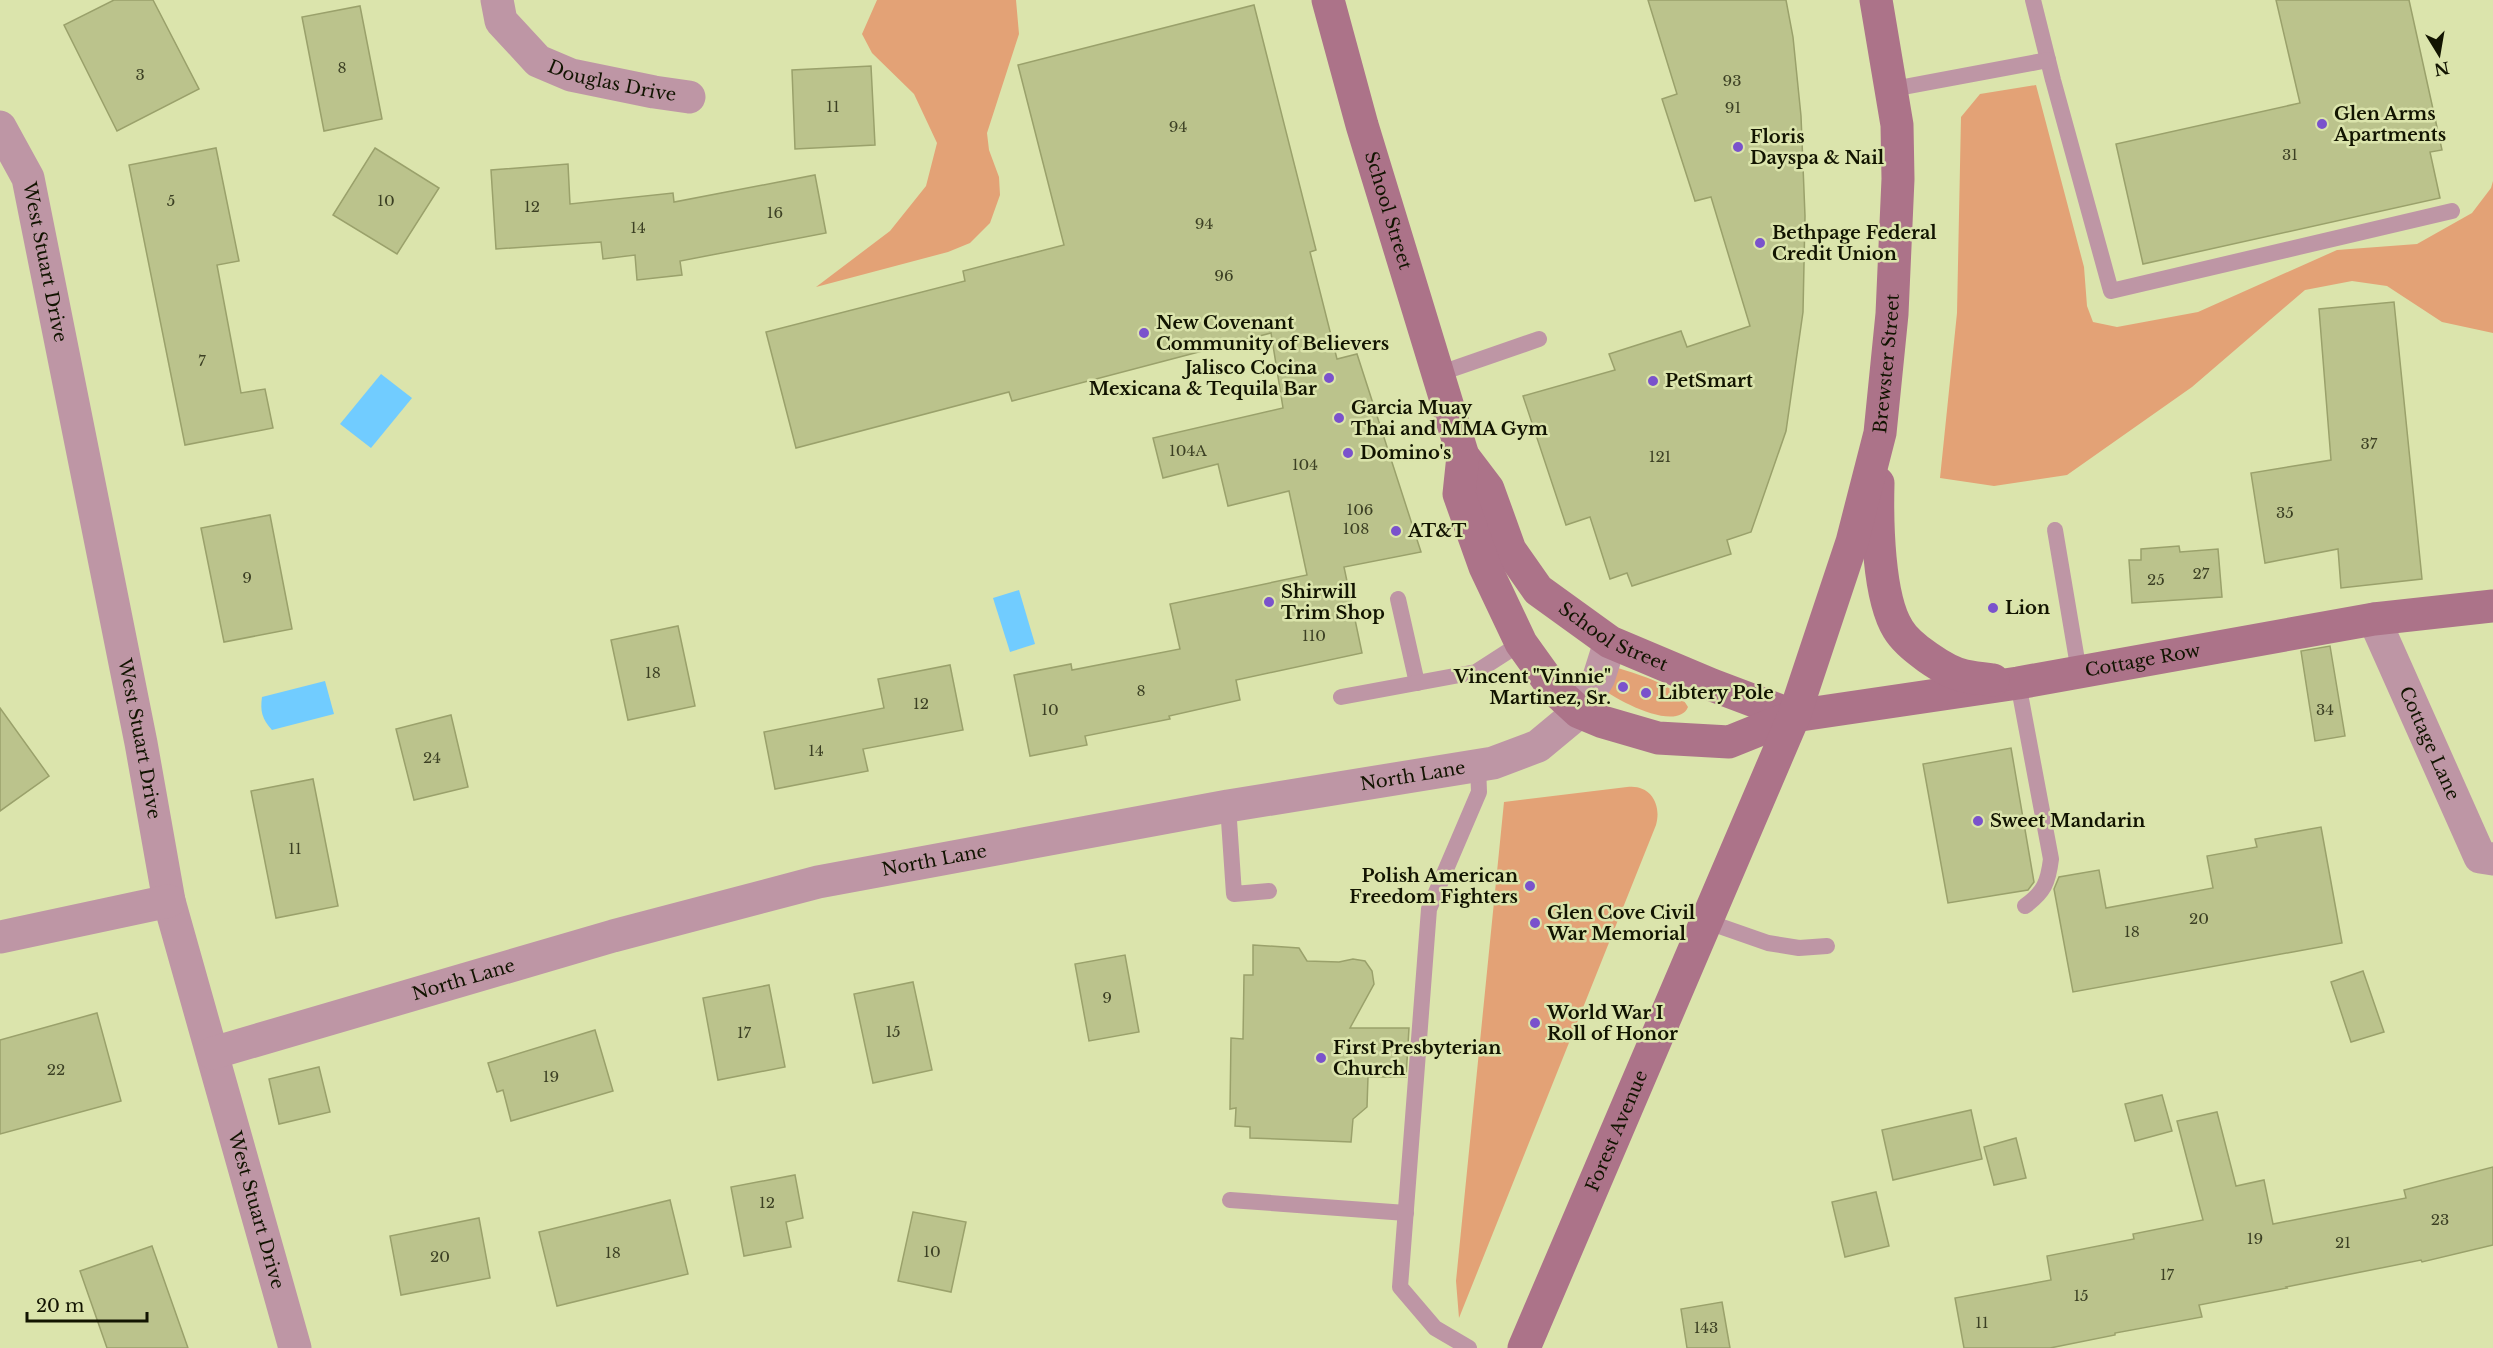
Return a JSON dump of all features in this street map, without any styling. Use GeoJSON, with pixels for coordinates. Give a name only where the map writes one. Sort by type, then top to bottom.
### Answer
{"type":"FeatureCollection","features":[{"type":"Feature","properties":{"kind":"street","name":"Douglas Drive"},"geometry":{"type":"LineString","coordinates":[[497,0],[501,21],[538,61],[571,75],[689,97]]}},
{"type":"Feature","properties":{"kind":"street","name":"School Street"},"geometry":{"type":"LineString","coordinates":[[1328,0],[1362,125],[1463,456],[1488,489],[1510,550],[1539,590],[1610,642],[1712,685],[1794,716]]}},
{"type":"Feature","properties":{"kind":"street","name":"Brewster Street"},"geometry":{"type":"LineString","coordinates":[[1794,716],[1852,542],[1880,433],[1892,314],[1898,179],[1897,126],[1893,89],[1876,0]]}},
{"type":"Feature","properties":{"kind":"street","name":"West Stuart Drive"},"geometry":{"type":"LineString","coordinates":[[0,127],[28,178],[141,742],[169,900],[295,1348]]}},
{"type":"Feature","properties":{"kind":"street"},"geometry":{"type":"LineString","coordinates":[[1880,433],[1878,510],[1882,567],[1890,614],[1898,630],[1905,640],[1926,656],[1963,676],[2018,683]]}},
{"type":"Feature","properties":{"kind":"street","name":"School Street"},"geometry":{"type":"LineString","coordinates":[[1463,456],[1459,494],[1485,567],[1521,643],[1554,689],[1579,712],[1603,722],[1658,738],[1729,742],[1794,716]]}},
{"type":"Feature","properties":{"kind":"street","name":"Cottage Row"},"geometry":{"type":"LineString","coordinates":[[1794,716],[2018,683],[2374,619],[2493,606]]}},
{"type":"Feature","properties":{"kind":"street","name":"Cottage Lane"},"geometry":{"type":"LineString","coordinates":[[2374,619],[2480,857],[2493,859]]}},
{"type":"Feature","properties":{"kind":"street","name":"North Lane"},"geometry":{"type":"LineString","coordinates":[[213,1053],[613,936],[818,882],[1228,806],[1493,763],[1538,746],[1579,712],[1599,677],[1610,642]]}},
{"type":"Feature","properties":{"kind":"street","name":"Forest Avenue"},"geometry":{"type":"LineString","coordinates":[[1524,1348],[1794,716]]}},
{"type":"Feature","properties":{"kind":"street"},"geometry":{"type":"LineString","coordinates":[[0,937],[169,900]]}},
{"type":"Feature","properties":{"kind":"lane"},"geometry":{"type":"LineString","coordinates":[[2033,0],[2111,291],[2452,211]]}},
{"type":"Feature","properties":{"kind":"lane"},"geometry":{"type":"LineString","coordinates":[[1893,89],[2048,60]]}},
{"type":"Feature","properties":{"kind":"lane"},"geometry":{"type":"LineString","coordinates":[[1438,374],[1539,339]]}},
{"type":"Feature","properties":{"kind":"lane"},"geometry":{"type":"LineString","coordinates":[[2055,530],[2079,672]]}},
{"type":"Feature","properties":{"kind":"lane"},"geometry":{"type":"LineString","coordinates":[[1398,599],[1416,683]]}},
{"type":"Feature","properties":{"kind":"lane"},"geometry":{"type":"LineString","coordinates":[[1341,697],[1476,672],[1521,643]]}},
{"type":"Feature","properties":{"kind":"lane"},"geometry":{"type":"LineString","coordinates":[[2018,683],[2051,859],[2049,877],[2041,895],[2025,906]]}},
{"type":"Feature","properties":{"kind":"lane"},"geometry":{"type":"LineString","coordinates":[[1468,1348],[1435,1328],[1400,1287],[1429,909],[1479,792],[1478,766]]}},
{"type":"Feature","properties":{"kind":"lane"},"geometry":{"type":"LineString","coordinates":[[1228,806],[1234,894],[1269,891]]}},
{"type":"Feature","properties":{"kind":"lane"},"geometry":{"type":"LineString","coordinates":[[1705,921],[1768,943],[1799,948],[1827,946]]}},
{"type":"Feature","properties":{"kind":"lane"},"geometry":{"type":"LineString","coordinates":[[1230,1200],[1406,1213]]}},
{"type":"Feature","properties":{"kind":"shaded area"},"geometry":{"type":"Polygon","coordinates":[[[877,0],[1016,0],[1019,34],[987,133],[989,150],[999,177],[1000,195],[990,223],[970,243],[948,252],[816,287],[890,231],[926,186],[937,143],[914,94],[872,53],[862,34],[877,0]]]}},
{"type":"Feature","properties":{"kind":"shaded area"},"geometry":{"type":"Polygon","coordinates":[[[2036,85],[2084,267],[2087,306],[2093,322],[2117,327],[2198,312],[2337,250],[2417,244],[2472,213],[2491,188],[2493,181],[2493,333],[2442,322],[2387,286],[2352,281],[2305,290],[2192,387],[2067,475],[1994,486],[1940,478],[1957,313],[1961,117],[1980,94],[2036,85]]]}},
{"type":"Feature","properties":{"kind":"shaded area"},"geometry":{"type":"Polygon","coordinates":[[[1618,668],[1647,678],[1675,692],[1688,707],[1682,714],[1672,717],[1645,711],[1618,699],[1600,687],[1618,668]]]}},
{"type":"Feature","properties":{"kind":"shaded area"},"geometry":{"type":"Polygon","coordinates":[[[1627,787],[1642,789],[1652,797],[1657,810],[1656,825],[1459,1318],[1456,1281],[1504,802],[1627,787]]]}},
{"type":"Feature","properties":{"kind":"water"},"geometry":{"type":"Polygon","coordinates":[[[381,374],[412,398],[371,448],[340,424],[381,374]]]}},
{"type":"Feature","properties":{"kind":"water"},"geometry":{"type":"Polygon","coordinates":[[[1019,590],[1035,644],[1010,652],[993,598],[1019,590]]]}},
{"type":"Feature","properties":{"kind":"water"},"geometry":{"type":"Polygon","coordinates":[[[325,681],[334,714],[272,730],[263,715],[262,697],[325,681]]]}},
{"type":"Feature","properties":{"kind":"building"},"geometry":{"type":"Polygon","coordinates":[[[114,0],[153,0],[199,89],[117,131],[64,25],[114,0]]]}},
{"type":"Feature","properties":{"kind":"building"},"geometry":{"type":"Polygon","coordinates":[[[1648,0],[1786,0],[1793,37],[1801,116],[1805,216],[1803,312],[1786,431],[1751,532],[1727,540],[1731,554],[1632,586],[1627,573],[1610,579],[1590,517],[1566,525],[1523,396],[1615,370],[1609,354],[1681,331],[1687,347],[1750,326],[1711,197],[1695,201],[1662,99],[1677,94],[1648,0]]]}},
{"type":"Feature","properties":{"kind":"building","name":"Glen Arms Apartments"},"geometry":{"type":"Polygon","coordinates":[[[2276,0],[2409,0],[2442,150],[2430,152],[2440,198],[2143,264],[2116,144],[2300,103],[2276,0]]]}},
{"type":"Feature","properties":{"kind":"building"},"geometry":{"type":"Polygon","coordinates":[[[1254,5],[1316,250],[1310,252],[1337,359],[1357,354],[1421,552],[1344,567],[1362,653],[1236,680],[1240,700],[1169,716],[1170,719],[1085,736],[1087,745],[1030,756],[1014,675],[1071,664],[1072,670],[1180,649],[1170,604],[1307,575],[1289,491],[1228,506],[1218,464],[1163,478],[1153,438],[1283,408],[1271,333],[1012,401],[1009,392],[796,448],[766,332],[965,281],[963,271],[1064,245],[1018,65],[1254,5]]]}},
{"type":"Feature","properties":{"kind":"building"},"geometry":{"type":"Polygon","coordinates":[[[360,6],[382,119],[324,131],[302,17],[360,6]]]}},
{"type":"Feature","properties":{"kind":"building"},"geometry":{"type":"Polygon","coordinates":[[[871,66],[875,145],[795,149],[792,70],[871,66]]]}},
{"type":"Feature","properties":{"kind":"building"},"geometry":{"type":"Polygon","coordinates":[[[216,148],[239,261],[217,265],[241,393],[265,389],[273,428],[185,445],[129,165],[216,148]]]}},
{"type":"Feature","properties":{"kind":"building"},"geometry":{"type":"Polygon","coordinates":[[[375,148],[439,188],[397,254],[333,215],[375,148]]]}},
{"type":"Feature","properties":{"kind":"building"},"geometry":{"type":"Polygon","coordinates":[[[568,164],[570,204],[673,193],[674,202],[815,175],[826,233],[680,261],[682,275],[637,280],[635,255],[603,259],[601,242],[496,249],[491,170],[568,164]]]}},
{"type":"Feature","properties":{"kind":"building"},"geometry":{"type":"Polygon","coordinates":[[[2394,302],[2422,579],[2341,588],[2338,549],[2265,563],[2251,473],[2331,460],[2319,309],[2394,302]]]}},
{"type":"Feature","properties":{"kind":"building"},"geometry":{"type":"Polygon","coordinates":[[[270,515],[292,629],[224,642],[201,528],[270,515]]]}},
{"type":"Feature","properties":{"kind":"building"},"geometry":{"type":"Polygon","coordinates":[[[2179,546],[2180,552],[2218,549],[2222,597],[2132,603],[2129,560],[2141,560],[2141,549],[2179,546]]]}},
{"type":"Feature","properties":{"kind":"building"},"geometry":{"type":"Polygon","coordinates":[[[678,626],[695,706],[628,720],[611,640],[678,626]]]}},
{"type":"Feature","properties":{"kind":"building"},"geometry":{"type":"Polygon","coordinates":[[[2330,646],[2345,736],[2315,741],[2301,651],[2330,646]]]}},
{"type":"Feature","properties":{"kind":"building"},"geometry":{"type":"Polygon","coordinates":[[[950,665],[963,730],[863,749],[868,771],[775,789],[764,732],[884,708],[878,679],[950,665]]]}},
{"type":"Feature","properties":{"kind":"building"},"geometry":{"type":"Polygon","coordinates":[[[0,708],[49,776],[0,811],[0,708]]]}},
{"type":"Feature","properties":{"kind":"building"},"geometry":{"type":"Polygon","coordinates":[[[451,715],[468,787],[414,800],[396,729],[451,715]]]}},
{"type":"Feature","properties":{"kind":"building","name":"Sweet Mandarin"},"geometry":{"type":"Polygon","coordinates":[[[2011,748],[2034,882],[2028,890],[1948,903],[1923,764],[2011,748]]]}},
{"type":"Feature","properties":{"kind":"building"},"geometry":{"type":"Polygon","coordinates":[[[313,779],[338,906],[276,918],[251,791],[313,779]]]}},
{"type":"Feature","properties":{"kind":"building"},"geometry":{"type":"Polygon","coordinates":[[[2321,827],[2342,943],[2073,992],[2054,889],[2059,877],[2099,870],[2106,908],[2213,888],[2207,856],[2257,847],[2255,839],[2321,827]]]}},
{"type":"Feature","properties":{"kind":"building","name":"First Presbyterian Church"},"geometry":{"type":"Polygon","coordinates":[[[1253,945],[1299,948],[1307,961],[1339,962],[1353,959],[1365,961],[1372,971],[1374,984],[1350,1028],[1409,1028],[1406,1077],[1368,1077],[1367,1107],[1353,1119],[1351,1142],[1250,1138],[1250,1127],[1235,1126],[1236,1108],[1230,1109],[1231,1038],[1243,1039],[1244,975],[1253,975],[1253,945]]]}},
{"type":"Feature","properties":{"kind":"building"},"geometry":{"type":"Polygon","coordinates":[[[1125,955],[1139,1032],[1089,1041],[1075,964],[1125,955]]]}},
{"type":"Feature","properties":{"kind":"building"},"geometry":{"type":"Polygon","coordinates":[[[2363,971],[2384,1032],[2351,1042],[2331,982],[2363,971]]]}},
{"type":"Feature","properties":{"kind":"building"},"geometry":{"type":"Polygon","coordinates":[[[913,982],[932,1070],[873,1083],[854,994],[913,982]]]}},
{"type":"Feature","properties":{"kind":"building"},"geometry":{"type":"Polygon","coordinates":[[[769,985],[785,1067],[718,1080],[703,998],[769,985]]]}},
{"type":"Feature","properties":{"kind":"building"},"geometry":{"type":"Polygon","coordinates":[[[97,1013],[121,1101],[0,1134],[0,1040],[97,1013]]]}},
{"type":"Feature","properties":{"kind":"building"},"geometry":{"type":"Polygon","coordinates":[[[595,1030],[613,1091],[511,1121],[503,1090],[497,1092],[488,1063],[595,1030]]]}},
{"type":"Feature","properties":{"kind":"building"},"geometry":{"type":"Polygon","coordinates":[[[319,1067],[330,1112],[279,1124],[269,1079],[319,1067]]]}},
{"type":"Feature","properties":{"kind":"building"},"geometry":{"type":"Polygon","coordinates":[[[2162,1095],[2172,1131],[2135,1141],[2125,1104],[2162,1095]]]}},
{"type":"Feature","properties":{"kind":"building"},"geometry":{"type":"Polygon","coordinates":[[[1971,1110],[1982,1159],[1893,1180],[1882,1130],[1971,1110]]]}},
{"type":"Feature","properties":{"kind":"building"},"geometry":{"type":"Polygon","coordinates":[[[2217,1112],[2236,1186],[2264,1180],[2273,1224],[2406,1198],[2404,1190],[2493,1167],[2493,1245],[2422,1262],[2421,1260],[2199,1305],[2202,1317],[2050,1348],[1964,1348],[1955,1298],[2051,1280],[2047,1256],[2134,1239],[2133,1234],[2203,1220],[2177,1121],[2217,1112]]]}},
{"type":"Feature","properties":{"kind":"building"},"geometry":{"type":"Polygon","coordinates":[[[2016,1138],[2026,1178],[1994,1185],[1984,1147],[2016,1138]]]}},
{"type":"Feature","properties":{"kind":"building"},"geometry":{"type":"Polygon","coordinates":[[[795,1175],[803,1218],[786,1222],[791,1247],[744,1256],[731,1187],[795,1175]]]}},
{"type":"Feature","properties":{"kind":"building"},"geometry":{"type":"Polygon","coordinates":[[[1876,1192],[1889,1246],[1845,1257],[1832,1202],[1876,1192]]]}},
{"type":"Feature","properties":{"kind":"building"},"geometry":{"type":"Polygon","coordinates":[[[670,1200],[688,1274],[557,1306],[539,1232],[670,1200]]]}},
{"type":"Feature","properties":{"kind":"building"},"geometry":{"type":"Polygon","coordinates":[[[913,1212],[966,1222],[951,1292],[898,1281],[913,1212]]]}},
{"type":"Feature","properties":{"kind":"building"},"geometry":{"type":"Polygon","coordinates":[[[479,1218],[490,1278],[401,1295],[390,1236],[479,1218]]]}},
{"type":"Feature","properties":{"kind":"building"},"geometry":{"type":"Polygon","coordinates":[[[152,1246],[188,1348],[107,1348],[80,1271],[152,1246]]]}},
{"type":"Feature","properties":{"kind":"building"},"geometry":{"type":"Polygon","coordinates":[[[1722,1302],[1730,1348],[1687,1348],[1681,1309],[1722,1302]]]}},
{"type":"Feature","properties":{"kind":"place","name":"Glen Arms Apartments"},"geometry":{"type":"Point","coordinates":[2322,124]}},
{"type":"Feature","properties":{"kind":"place","name":"Floris Dayspa & Nail"},"geometry":{"type":"Point","coordinates":[1738,147]}},
{"type":"Feature","properties":{"kind":"place","name":"Bethpage Federal Credit Union"},"geometry":{"type":"Point","coordinates":[1760,243]}},
{"type":"Feature","properties":{"kind":"place","name":"New Covenant Community of Believers"},"geometry":{"type":"Point","coordinates":[1144,333]}},
{"type":"Feature","properties":{"kind":"place","name":"Jalisco Cocina Mexicana & Tequila Bar"},"geometry":{"type":"Point","coordinates":[1329,378]}},
{"type":"Feature","properties":{"kind":"place","name":"PetSmart"},"geometry":{"type":"Point","coordinates":[1653,381]}},
{"type":"Feature","properties":{"kind":"place","name":"Garcia Muay Thai and MMA Gym"},"geometry":{"type":"Point","coordinates":[1339,418]}},
{"type":"Feature","properties":{"kind":"place","name":"Domino's"},"geometry":{"type":"Point","coordinates":[1348,453]}},
{"type":"Feature","properties":{"kind":"place","name":"AT&T"},"geometry":{"type":"Point","coordinates":[1396,531]}},
{"type":"Feature","properties":{"kind":"place","name":"Shirwill Trim Shop"},"geometry":{"type":"Point","coordinates":[1269,602]}},
{"type":"Feature","properties":{"kind":"place","name":"Lion"},"geometry":{"type":"Point","coordinates":[1993,608]}},
{"type":"Feature","properties":{"kind":"place","name":"Vincent \"Vinnie\" Martinez, Sr."},"geometry":{"type":"Point","coordinates":[1623,687]}},
{"type":"Feature","properties":{"kind":"place","name":"Libtery Pole"},"geometry":{"type":"Point","coordinates":[1646,693]}},
{"type":"Feature","properties":{"kind":"place","name":"Sweet Mandarin"},"geometry":{"type":"Point","coordinates":[1978,821]}},
{"type":"Feature","properties":{"kind":"place","name":"Polish American Freedom Fighters"},"geometry":{"type":"Point","coordinates":[1530,886]}},
{"type":"Feature","properties":{"kind":"place","name":"Glen Cove Civil War Memorial"},"geometry":{"type":"Point","coordinates":[1535,923]}},
{"type":"Feature","properties":{"kind":"place","name":"World War I Roll of Honor"},"geometry":{"type":"Point","coordinates":[1535,1023]}},
{"type":"Feature","properties":{"kind":"place","name":"First Presbyterian Church"},"geometry":{"type":"Point","coordinates":[1321,1058]}}]}
